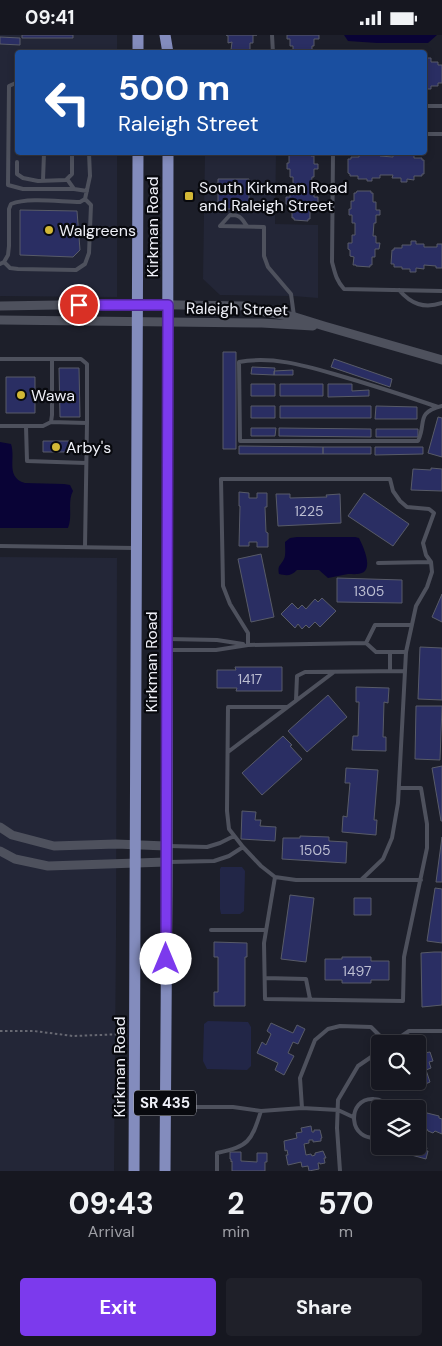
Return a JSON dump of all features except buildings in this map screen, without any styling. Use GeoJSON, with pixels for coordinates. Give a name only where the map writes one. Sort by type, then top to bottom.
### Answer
{"type":"FeatureCollection","features":[{"type":"Feature","properties":{"kind":"main road"},"geometry":{"type":"LineString","coordinates":[[138,35],[138,50]]}},
{"type":"Feature","properties":{"kind":"main road"},"geometry":{"type":"LineString","coordinates":[[167,35],[168,50]]}},
{"type":"Feature","properties":{"kind":"main road","name":"SR 435"},"geometry":{"type":"LineString","coordinates":[[137,304],[138,155]]}},
{"type":"Feature","properties":{"kind":"main road","name":"Kirkman Road"},"geometry":{"type":"LineString","coordinates":[[165,1171],[168,155]]}},
{"type":"Feature","properties":{"kind":"main road","name":"Kirkman Road"},"geometry":{"type":"LineString","coordinates":[[134,1171],[137,304]]}},
{"type":"Feature","properties":{"kind":"street","name":"Raleigh Street"},"geometry":{"type":"LineString","coordinates":[[0,306],[137,304],[244,306],[266,312],[294,316],[442,360]]}},
{"type":"Feature","properties":{"kind":"street","name":"Raleigh Street"},"geometry":{"type":"LineString","coordinates":[[0,320],[262,323],[324,326]]}},
{"type":"Feature","properties":{"kind":"street"},"geometry":{"type":"LineString","coordinates":[[0,827],[12,835],[54,846],[166,846]]}},
{"type":"Feature","properties":{"kind":"street"},"geometry":{"type":"LineString","coordinates":[[0,851],[15,859],[48,866],[166,862]]}},
{"type":"Feature","properties":{"kind":"lane"},"geometry":{"type":"LineString","coordinates":[[272,35],[273,50]]}},
{"type":"Feature","properties":{"kind":"lane"},"geometry":{"type":"LineString","coordinates":[[15,83],[9,86],[8,185],[24,189],[74,189],[87,191]]}},
{"type":"Feature","properties":{"kind":"lane"},"geometry":{"type":"LineString","coordinates":[[427,106],[442,106]]}},
{"type":"Feature","properties":{"kind":"lane"},"geometry":{"type":"LineString","coordinates":[[427,134],[442,134]]}},
{"type":"Feature","properties":{"kind":"lane"},"geometry":{"type":"LineString","coordinates":[[44,155],[44,180]]}},
{"type":"Feature","properties":{"kind":"lane"},"geometry":{"type":"LineString","coordinates":[[17,162],[17,174],[23,177],[38,181],[66,180],[72,174],[72,155]]}},
{"type":"Feature","properties":{"kind":"lane"},"geometry":{"type":"LineString","coordinates":[[85,199],[91,205],[90,253],[85,264],[76,270],[18,269],[2,263],[8,255],[9,209],[11,204],[18,201],[80,202],[85,199],[90,176],[89,155]]}},
{"type":"Feature","properties":{"kind":"lane"},"geometry":{"type":"LineString","coordinates":[[333,155],[332,262],[335,278],[344,289],[442,291]]}},
{"type":"Feature","properties":{"kind":"lane"},"geometry":{"type":"LineString","coordinates":[[67,179],[74,189]]}},
{"type":"Feature","properties":{"kind":"lane"},"geometry":{"type":"LineString","coordinates":[[247,226],[238,215],[230,215],[220,226],[264,227],[264,256],[268,267],[291,294],[294,316]]}},
{"type":"Feature","properties":{"kind":"lane"},"geometry":{"type":"LineString","coordinates":[[399,290],[406,298],[416,304],[428,306],[442,303]]}},
{"type":"Feature","properties":{"kind":"lane"},"geometry":{"type":"LineString","coordinates":[[0,359],[81,359],[87,364],[85,547]]}},
{"type":"Feature","properties":{"kind":"lane"},"geometry":{"type":"LineString","coordinates":[[50,422],[52,415],[52,359]]}},
{"type":"Feature","properties":{"kind":"lane"},"geometry":{"type":"LineString","coordinates":[[250,360],[277,361],[302,365],[440,406],[429,410],[424,415],[422,434],[418,441],[240,441],[239,362],[250,360]]}},
{"type":"Feature","properties":{"kind":"lane"},"geometry":{"type":"LineString","coordinates":[[0,426],[43,426],[50,422],[87,423]]}},
{"type":"Feature","properties":{"kind":"lane"},"geometry":{"type":"LineString","coordinates":[[26,426],[27,461],[86,463]]}},
{"type":"Feature","properties":{"kind":"lane"},"geometry":{"type":"LineString","coordinates":[[248,645],[248,633],[230,603],[223,586],[221,479],[390,479],[393,491],[407,507],[430,509],[434,513],[423,543],[426,555],[431,562],[432,572],[427,587],[416,606],[406,652],[398,803],[392,838],[383,859],[361,879]]}},
{"type":"Feature","properties":{"kind":"lane"},"geometry":{"type":"LineString","coordinates":[[0,547],[137,548]]}},
{"type":"Feature","properties":{"kind":"lane"},"geometry":{"type":"LineString","coordinates":[[378,563],[431,562]]}},
{"type":"Feature","properties":{"kind":"lane"},"geometry":{"type":"LineString","coordinates":[[366,643],[375,625],[412,625]]}},
{"type":"Feature","properties":{"kind":"lane"},"geometry":{"type":"LineString","coordinates":[[167,644],[217,640],[248,645]]}},
{"type":"Feature","properties":{"kind":"lane"},"geometry":{"type":"LineString","coordinates":[[167,644],[216,650],[248,645],[366,643],[376,652],[406,652]]}},
{"type":"Feature","properties":{"kind":"lane"},"geometry":{"type":"LineString","coordinates":[[390,652],[390,671]]}},
{"type":"Feature","properties":{"kind":"lane"},"geometry":{"type":"LineString","coordinates":[[296,700],[297,676],[305,671],[405,671]]}},
{"type":"Feature","properties":{"kind":"lane"},"geometry":{"type":"LineString","coordinates":[[228,752],[334,671]]}},
{"type":"Feature","properties":{"kind":"lane"},"geometry":{"type":"LineString","coordinates":[[287,707],[228,707],[227,811],[230,829],[234,836],[261,866],[275,877],[296,879],[421,879]]}},
{"type":"Feature","properties":{"kind":"lane"},"geometry":{"type":"LineString","coordinates":[[275,877],[264,943],[265,999],[403,1001],[404,957],[427,848],[428,824],[421,788],[399,788]]}},
{"type":"Feature","properties":{"kind":"lane"},"geometry":{"type":"LineString","coordinates":[[166,846],[207,847],[234,836]]}},
{"type":"Feature","properties":{"kind":"lane"},"geometry":{"type":"LineString","coordinates":[[166,862],[214,861],[229,856],[243,847]]}},
{"type":"Feature","properties":{"kind":"lane"},"geometry":{"type":"LineString","coordinates":[[210,930],[266,930]]}},
{"type":"Feature","properties":{"kind":"lane"},"geometry":{"type":"LineString","coordinates":[[265,978],[306,979],[310,999]]}},
{"type":"Feature","properties":{"kind":"lane"},"geometry":{"type":"LineString","coordinates":[[302,1108],[300,1078],[315,1040],[328,1029],[340,1026],[371,1027],[379,1035]]}},
{"type":"Feature","properties":{"kind":"lane"},"geometry":{"type":"LineString","coordinates":[[403,1035],[409,1031],[442,1031]]}},
{"type":"Feature","properties":{"kind":"lane"},"geometry":{"type":"LineString","coordinates":[[340,1171],[336,1128],[338,1100],[358,1066],[371,1057]]}},
{"type":"Feature","properties":{"kind":"lane"},"geometry":{"type":"LineString","coordinates":[[371,1138],[361,1134],[354,1123],[353,1117],[359,1105],[370,1099],[376,1100]]}},
{"type":"Feature","properties":{"kind":"lane"},"geometry":{"type":"LineString","coordinates":[[165,1107],[233,1107],[261,1111],[302,1108],[338,1110],[353,1117]]}},
{"type":"Feature","properties":{"kind":"lane"},"geometry":{"type":"LineString","coordinates":[[217,1171],[217,1153],[231,1150],[246,1143],[254,1133],[261,1111]]}},
{"type":"Feature","properties":{"kind":"path"},"geometry":{"type":"LineString","coordinates":[[0,1031],[34,1031],[73,1036],[135,1033]]}},
{"type":"Feature","properties":{"kind":"shaded area"},"geometry":{"type":"Polygon","coordinates":[[[0,35],[117,35],[117,50],[15,50],[15,155],[117,155],[117,297],[0,296],[0,35]]]}},
{"type":"Feature","properties":{"kind":"shaded area"},"geometry":{"type":"Polygon","coordinates":[[[344,35],[437,35],[428,43],[377,43],[348,41],[344,35]]]}},
{"type":"Feature","properties":{"kind":"shaded area"},"geometry":{"type":"Polygon","coordinates":[[[205,155],[276,155],[275,224],[318,225],[318,298],[220,295],[203,279],[205,155]]]}},
{"type":"Feature","properties":{"kind":"shaded area"},"geometry":{"type":"Polygon","coordinates":[[[0,442],[11,444],[13,472],[19,480],[25,483],[70,485],[73,491],[70,500],[68,528],[0,528],[0,442]]]}},
{"type":"Feature","properties":{"kind":"shaded area"},"geometry":{"type":"Polygon","coordinates":[[[290,538],[359,538],[366,555],[366,569],[360,574],[328,578],[319,570],[297,570],[289,575],[279,574],[279,567],[285,555],[285,542],[290,538]]]}},
{"type":"Feature","properties":{"kind":"shaded area"},"geometry":{"type":"Polygon","coordinates":[[[0,557],[117,558],[114,1171],[0,1171],[0,557]]]}},
{"type":"Feature","properties":{"kind":"shaded area"},"geometry":{"type":"Polygon","coordinates":[[[221,867],[242,867],[245,871],[244,911],[240,914],[221,914],[221,867]]]}},
{"type":"Feature","properties":{"kind":"shaded area"},"geometry":{"type":"Polygon","coordinates":[[[208,1021],[248,1022],[251,1027],[251,1066],[247,1070],[207,1069],[203,1061],[204,1024],[208,1021]]]}},
{"type":"Feature","properties":{"kind":"place","name":"South Kirkman Road and Raleigh Street"},"geometry":{"type":"Point","coordinates":[189,196]}},
{"type":"Feature","properties":{"kind":"place","name":"Walgreens"},"geometry":{"type":"Point","coordinates":[49,230]}},
{"type":"Feature","properties":{"kind":"place","name":"Wawa"},"geometry":{"type":"Point","coordinates":[21,395]}},
{"type":"Feature","properties":{"kind":"place","name":"Arby's"},"geometry":{"type":"Point","coordinates":[56,447]}},
{"type":"Feature","properties":{"kind":"route"},"geometry":{"type":"LineString","coordinates":[[79,305],[168,305],[166,959]]}}]}
